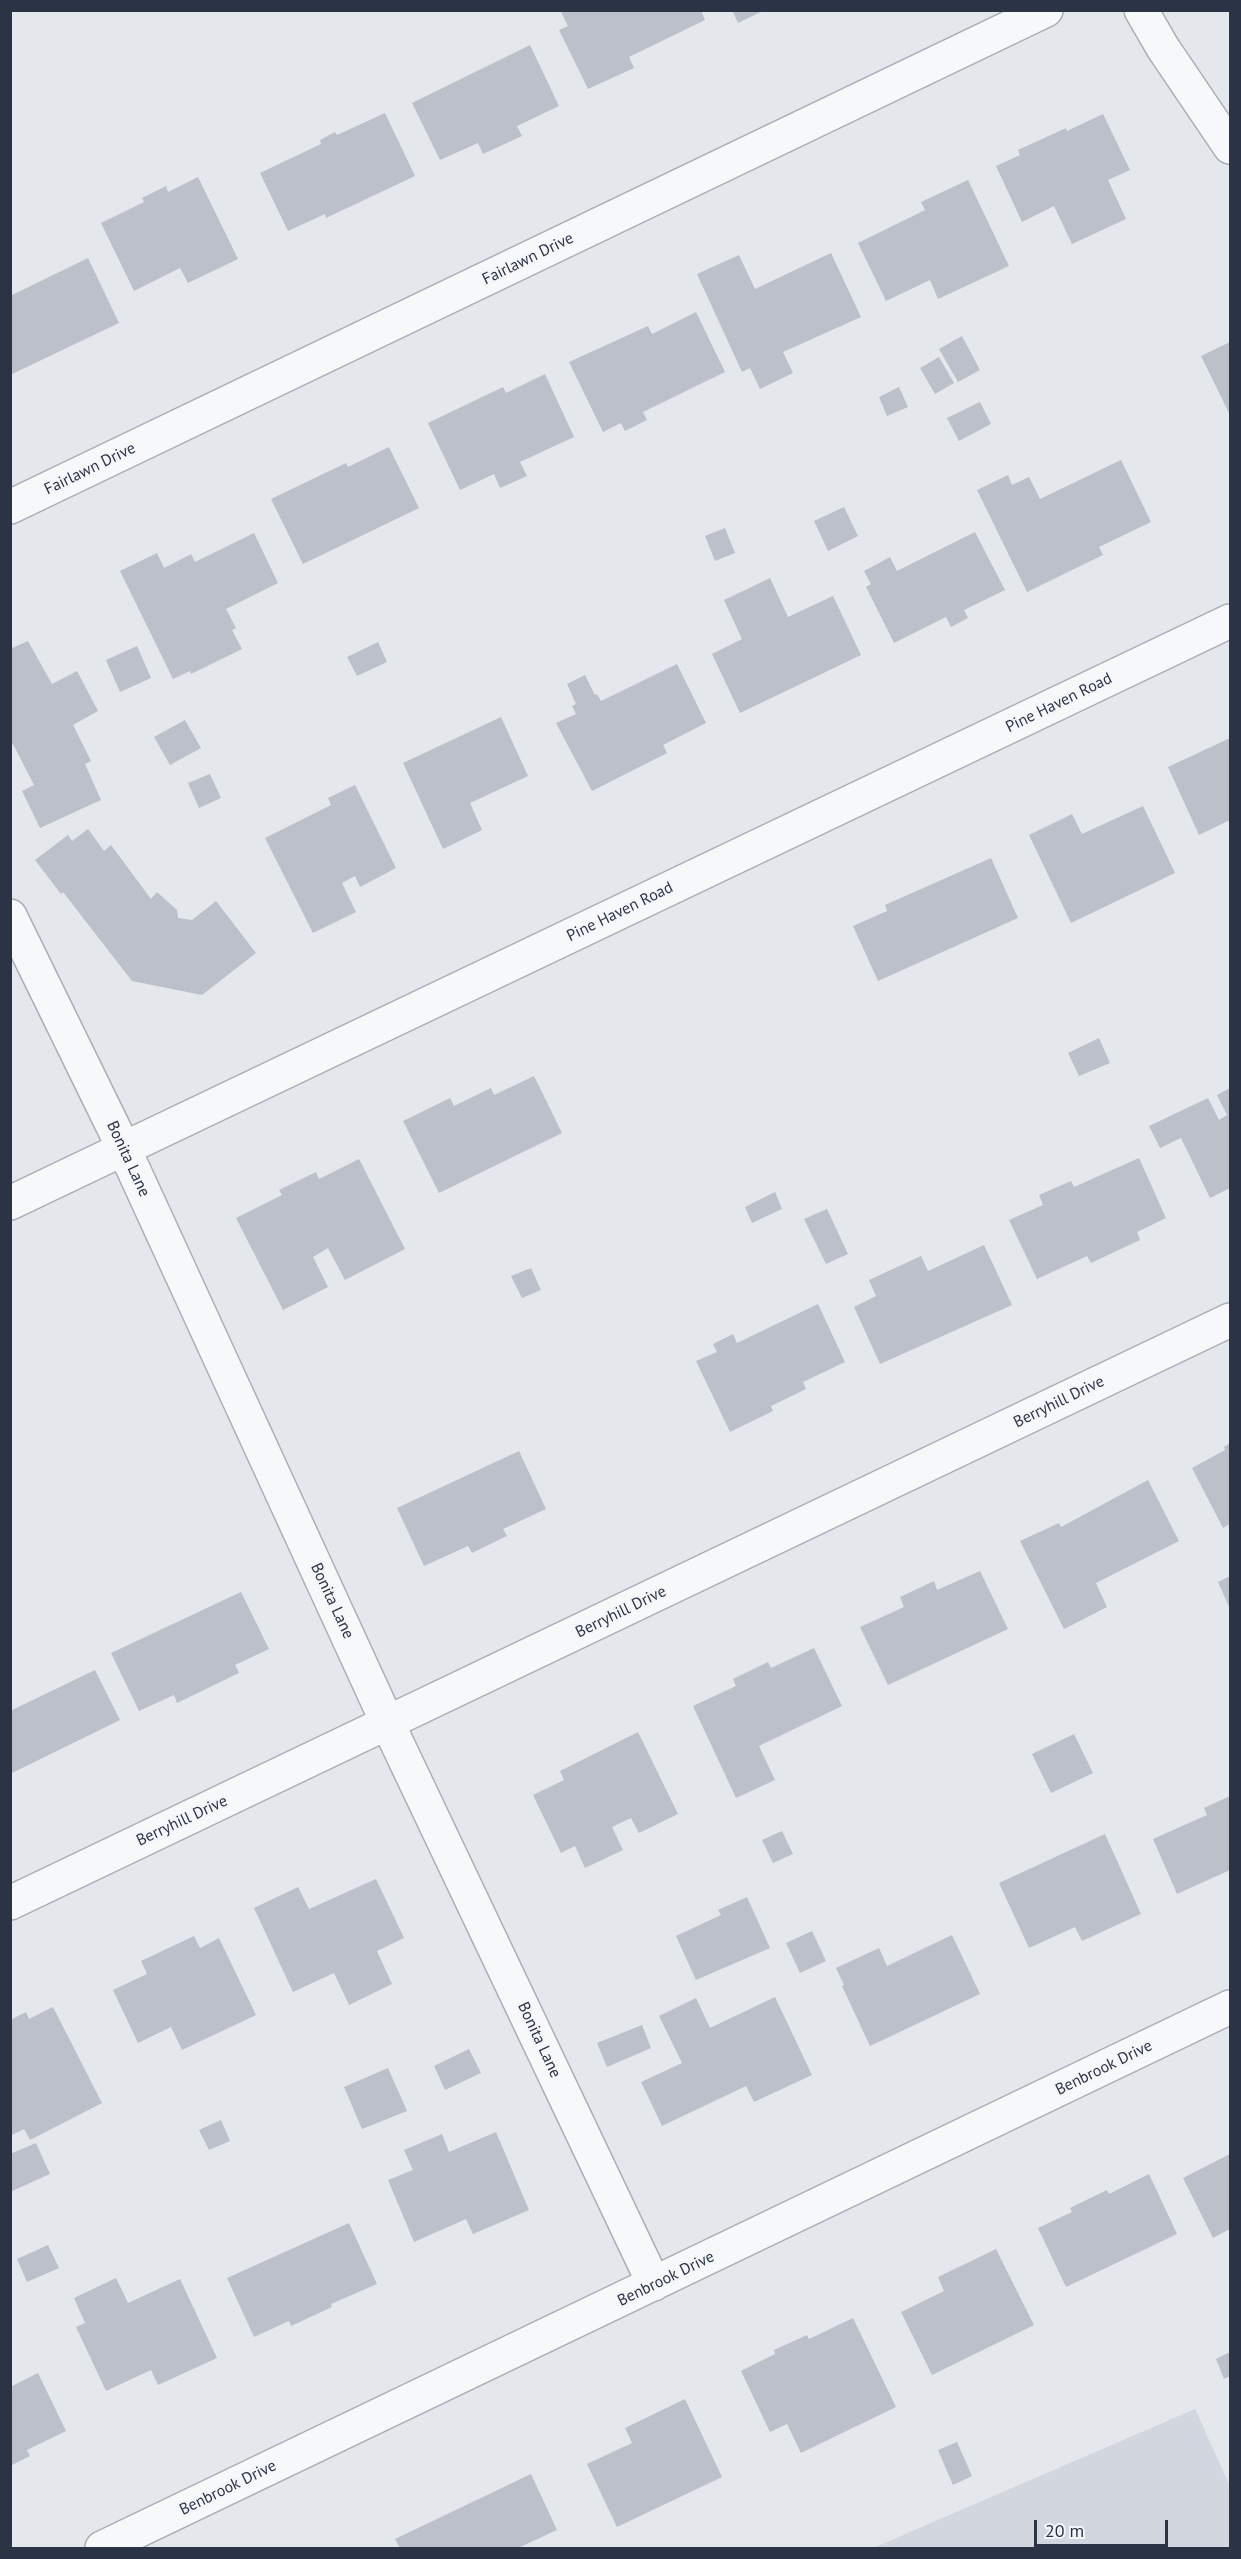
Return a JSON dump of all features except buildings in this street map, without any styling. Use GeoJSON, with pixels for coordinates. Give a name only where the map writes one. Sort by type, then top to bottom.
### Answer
{"type":"FeatureCollection","features":[{"type":"Feature","properties":{"kind":"street","name":"Fairlawn Drive"},"geometry":{"type":"LineString","coordinates":[[10,507],[1046,10]]}},
{"type":"Feature","properties":{"kind":"street"},"geometry":{"type":"LineString","coordinates":[[1141,10],[1199,104],[1230,147]]}},
{"type":"Feature","properties":{"kind":"street","name":"Pine Haven Road"},"geometry":{"type":"LineString","coordinates":[[10,1203],[1230,621]]}},
{"type":"Feature","properties":{"kind":"street","name":"Bonita Lane"},"geometry":{"type":"LineString","coordinates":[[10,916],[124,1149],[388,1724],[654,2284]]}},
{"type":"Feature","properties":{"kind":"street","name":"Berryhill Drive"},"geometry":{"type":"LineString","coordinates":[[10,1903],[1230,1320]]}},
{"type":"Feature","properties":{"kind":"street","name":"Benbrook Drive"},"geometry":{"type":"LineString","coordinates":[[102,2548],[1230,2007]]}},
{"type":"Feature","properties":{"kind":"shaded area"},"geometry":{"type":"Polygon","coordinates":[[[1195,2409],[1230,2486],[1230,2548],[873,2548],[1195,2409]]]}}]}
